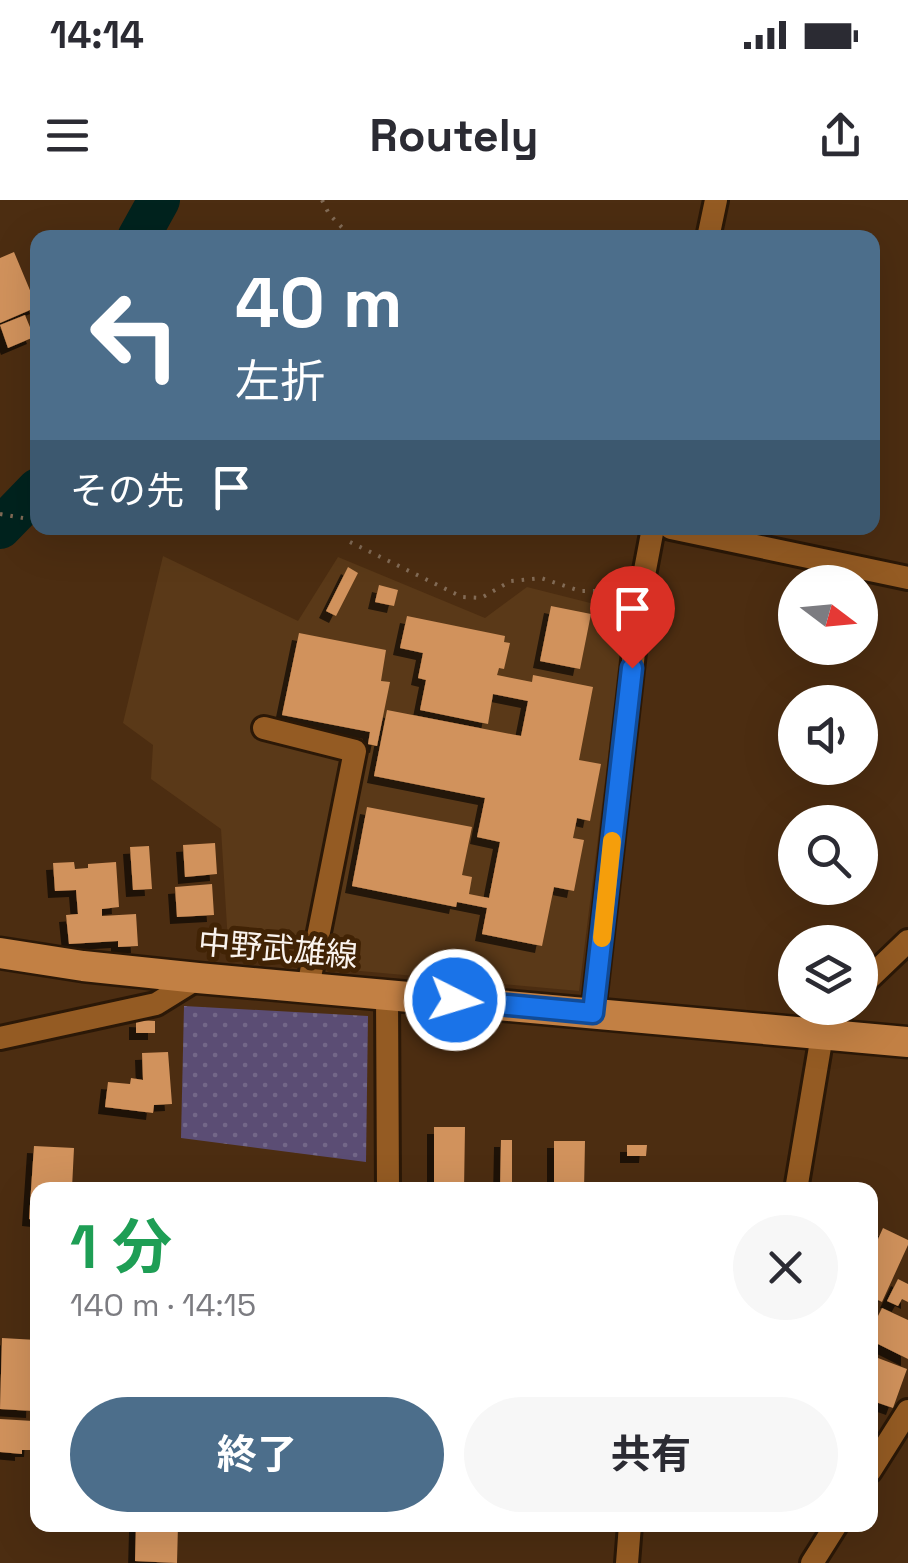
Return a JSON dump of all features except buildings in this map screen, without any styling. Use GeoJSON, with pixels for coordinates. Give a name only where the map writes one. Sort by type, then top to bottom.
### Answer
{"type":"FeatureCollection","features":[{"type":"Feature","properties":{"kind":"main road","name":"中野武雄線"},"geometry":{"type":"LineString","coordinates":[[0,953],[198,978],[908,1042]]}},
{"type":"Feature","properties":{"kind":"street"},"geometry":{"type":"LineString","coordinates":[[710,230],[716,200]]}},
{"type":"Feature","properties":{"kind":"street"},"geometry":{"type":"LineString","coordinates":[[593,1013],[640,591],[651,535]]}},
{"type":"Feature","properties":{"kind":"street"},"geometry":{"type":"LineString","coordinates":[[704,535],[908,578]]}},
{"type":"Feature","properties":{"kind":"street"},"geometry":{"type":"LineString","coordinates":[[264,728],[355,751],[308,988]]}},
{"type":"Feature","properties":{"kind":"street"},"geometry":{"type":"LineString","coordinates":[[878,970],[908,941]]}},
{"type":"Feature","properties":{"kind":"street"},"geometry":{"type":"LineString","coordinates":[[0,1038],[156,1004],[198,978]]}},
{"type":"Feature","properties":{"kind":"street"},"geometry":{"type":"LineString","coordinates":[[386,994],[388,1182]]}},
{"type":"Feature","properties":{"kind":"street"},"geometry":{"type":"LineString","coordinates":[[797,1182],[822,1035],[830,1025]]}},
{"type":"Feature","properties":{"kind":"street"},"geometry":{"type":"LineString","coordinates":[[878,1459],[908,1411]]}},
{"type":"Feature","properties":{"kind":"street"},"geometry":{"type":"LineString","coordinates":[[627,1563],[629,1532]]}},
{"type":"Feature","properties":{"kind":"street"},"geometry":{"type":"LineString","coordinates":[[812,1563],[832,1532]]}},
{"type":"Feature","properties":{"kind":"path"},"geometry":{"type":"LineString","coordinates":[[322,200],[344,230]]}},
{"type":"Feature","properties":{"kind":"path"},"geometry":{"type":"LineString","coordinates":[[2,515],[23,518]]}},
{"type":"Feature","properties":{"kind":"path"},"geometry":{"type":"LineString","coordinates":[[350,542],[462,597],[480,598],[511,581],[541,578],[580,591],[640,591]]}},
{"type":"Feature","properties":{"kind":"shaded area"},"geometry":{"type":"Polygon","coordinates":[[[163,556],[298,621],[338,557],[485,618],[527,587],[626,612],[579,991],[229,959],[221,829],[151,779],[153,745],[123,723],[163,556]]]}},
{"type":"Feature","properties":{"kind":"shaded area"},"geometry":{"type":"Polygon","coordinates":[[[184,1006],[368,1016],[366,1162],[181,1138],[184,1006]]]}},
{"type":"Feature","properties":{"kind":"waterway"},"geometry":{"type":"LineString","coordinates":[[142,230],[159,200]]}},
{"type":"Feature","properties":{"kind":"waterway"},"geometry":{"type":"LineString","coordinates":[[0,528],[30,497]]}},
{"type":"Feature","properties":{"kind":"slow traffic"},"geometry":{"type":"LineString","coordinates":[[602,938],[612,841]]}},
{"type":"Feature","properties":{"kind":"route"},"geometry":{"type":"LineString","coordinates":[[455,1000],[593,1013],[632,668]]}}]}
